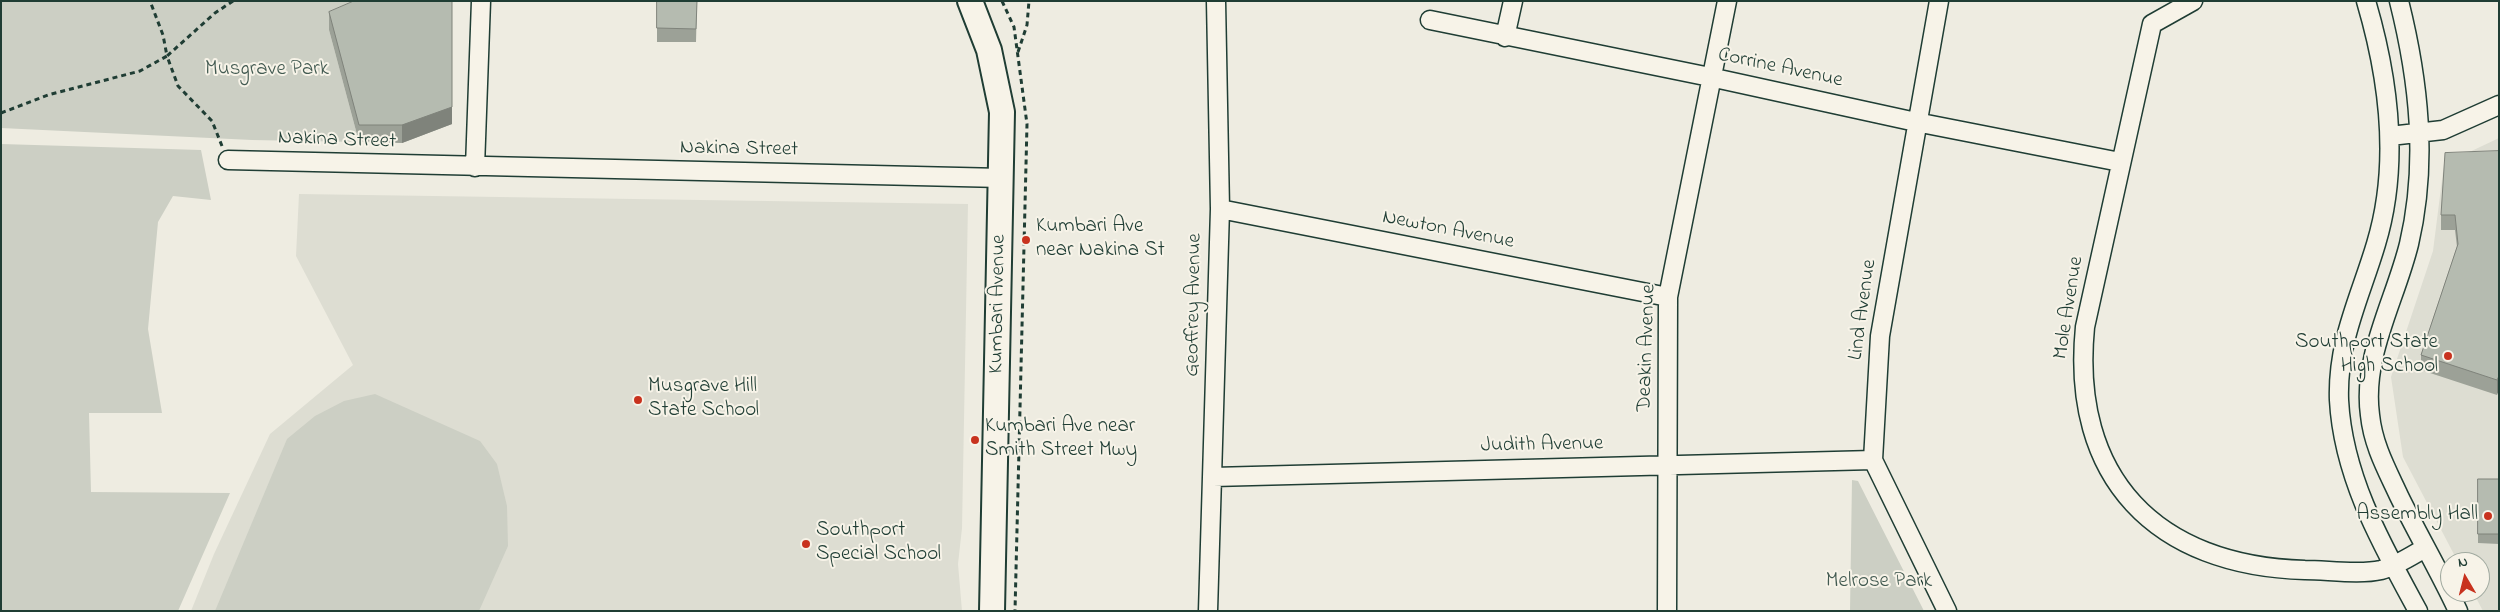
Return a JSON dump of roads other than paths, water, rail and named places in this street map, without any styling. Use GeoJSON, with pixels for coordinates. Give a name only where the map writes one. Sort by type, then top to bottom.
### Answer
{"type":"FeatureCollection","features":[{"type":"Feature","properties":{"kind":"main road","name":"Kumbari Avenue"},"geometry":{"type":"LineString","coordinates":[[970,1],[989,50],[1002,112],[992,611]]}},
{"type":"Feature","properties":{"kind":"street"},"geometry":{"type":"LineString","coordinates":[[475,167],[481,1]]}},
{"type":"Feature","properties":{"kind":"street","name":"Geoffrey Avenue"},"geometry":{"type":"LineString","coordinates":[[1208,611],[1220,209],[1216,1]]}},
{"type":"Feature","properties":{"kind":"street"},"geometry":{"type":"LineString","coordinates":[[1505,37],[1513,1]]}},
{"type":"Feature","properties":{"kind":"street","name":"Deakin Avenue"},"geometry":{"type":"LineString","coordinates":[[1667,611],[1668,297],[1710,77],[1727,1]]}},
{"type":"Feature","properties":{"kind":"street","name":"Lind Avenue"},"geometry":{"type":"LineString","coordinates":[[1939,1],[1916,122],[1880,336],[1873,460],[1947,611]]}},
{"type":"Feature","properties":{"kind":"street","name":"Mole Avenue"},"geometry":{"type":"LineString","coordinates":[[2193,1],[2152,24],[2085,327],[2082,350],[2086,408],[2100,452],[2113,478],[2128,499],[2142,513],[2176,538],[2199,549],[2236,560],[2283,569],[2375,571],[2394,565],[2425,548]]}},
{"type":"Feature","properties":{"kind":"street"},"geometry":{"type":"LineString","coordinates":[[2366,1],[2382,73],[2390,136],[2388,178],[2380,230],[2346,332],[2341,358],[2339,399],[2344,443],[2353,475],[2394,565],[2418,611]]}},
{"type":"Feature","properties":{"kind":"street"},"geometry":{"type":"LineString","coordinates":[[2399,1],[2416,84],[2420,134],[2418,184],[2410,238],[2400,277],[2375,349],[2368,394],[2370,416],[2378,450],[2425,548],[2458,611]]}},
{"type":"Feature","properties":{"kind":"street","name":"Corrine Avenue"},"geometry":{"type":"LineString","coordinates":[[1430,20],[1505,37],[1710,77],[1916,122],[2120,162]]}},
{"type":"Feature","properties":{"kind":"street"},"geometry":{"type":"LineString","coordinates":[[2390,136],[2420,134],[2458,125],[2499,105]]}},
{"type":"Feature","properties":{"kind":"street","name":"Nakina Street"},"geometry":{"type":"LineString","coordinates":[[228,160],[1002,178]]}},
{"type":"Feature","properties":{"kind":"street","name":"Newton Avenue"},"geometry":{"type":"LineString","coordinates":[[1220,209],[1668,297]]}},
{"type":"Feature","properties":{"kind":"street","name":"Judith Avenue"},"geometry":{"type":"LineString","coordinates":[[1213,476],[1873,460]]}},
{"type":"Feature","properties":{"kind":"place","name":"Kumbari Ave near Nakina St"},"geometry":{"type":"Point","coordinates":[1026,240]}},
{"type":"Feature","properties":{"kind":"place","name":"Southport State High School"},"geometry":{"type":"Point","coordinates":[2448,356]}},
{"type":"Feature","properties":{"kind":"place","name":"Musgrave Hill State School"},"geometry":{"type":"Point","coordinates":[638,400]}},
{"type":"Feature","properties":{"kind":"place","name":"Kumbari Ave near Smith Street Mwy"},"geometry":{"type":"Point","coordinates":[975,440]}},
{"type":"Feature","properties":{"kind":"place","name":"Assembly Hall"},"geometry":{"type":"Point","coordinates":[2488,516]}},
{"type":"Feature","properties":{"kind":"place","name":"Southport Special School"},"geometry":{"type":"Point","coordinates":[806,544]}},
{"type":"Feature","properties":{"kind":"park label","name":"Musgrave Park"},"geometry":{"type":"Point","coordinates":[267,71]}},
{"type":"Feature","properties":{"kind":"park label","name":"Melrose Park"},"geometry":{"type":"Point","coordinates":[1879,583]}}]}
